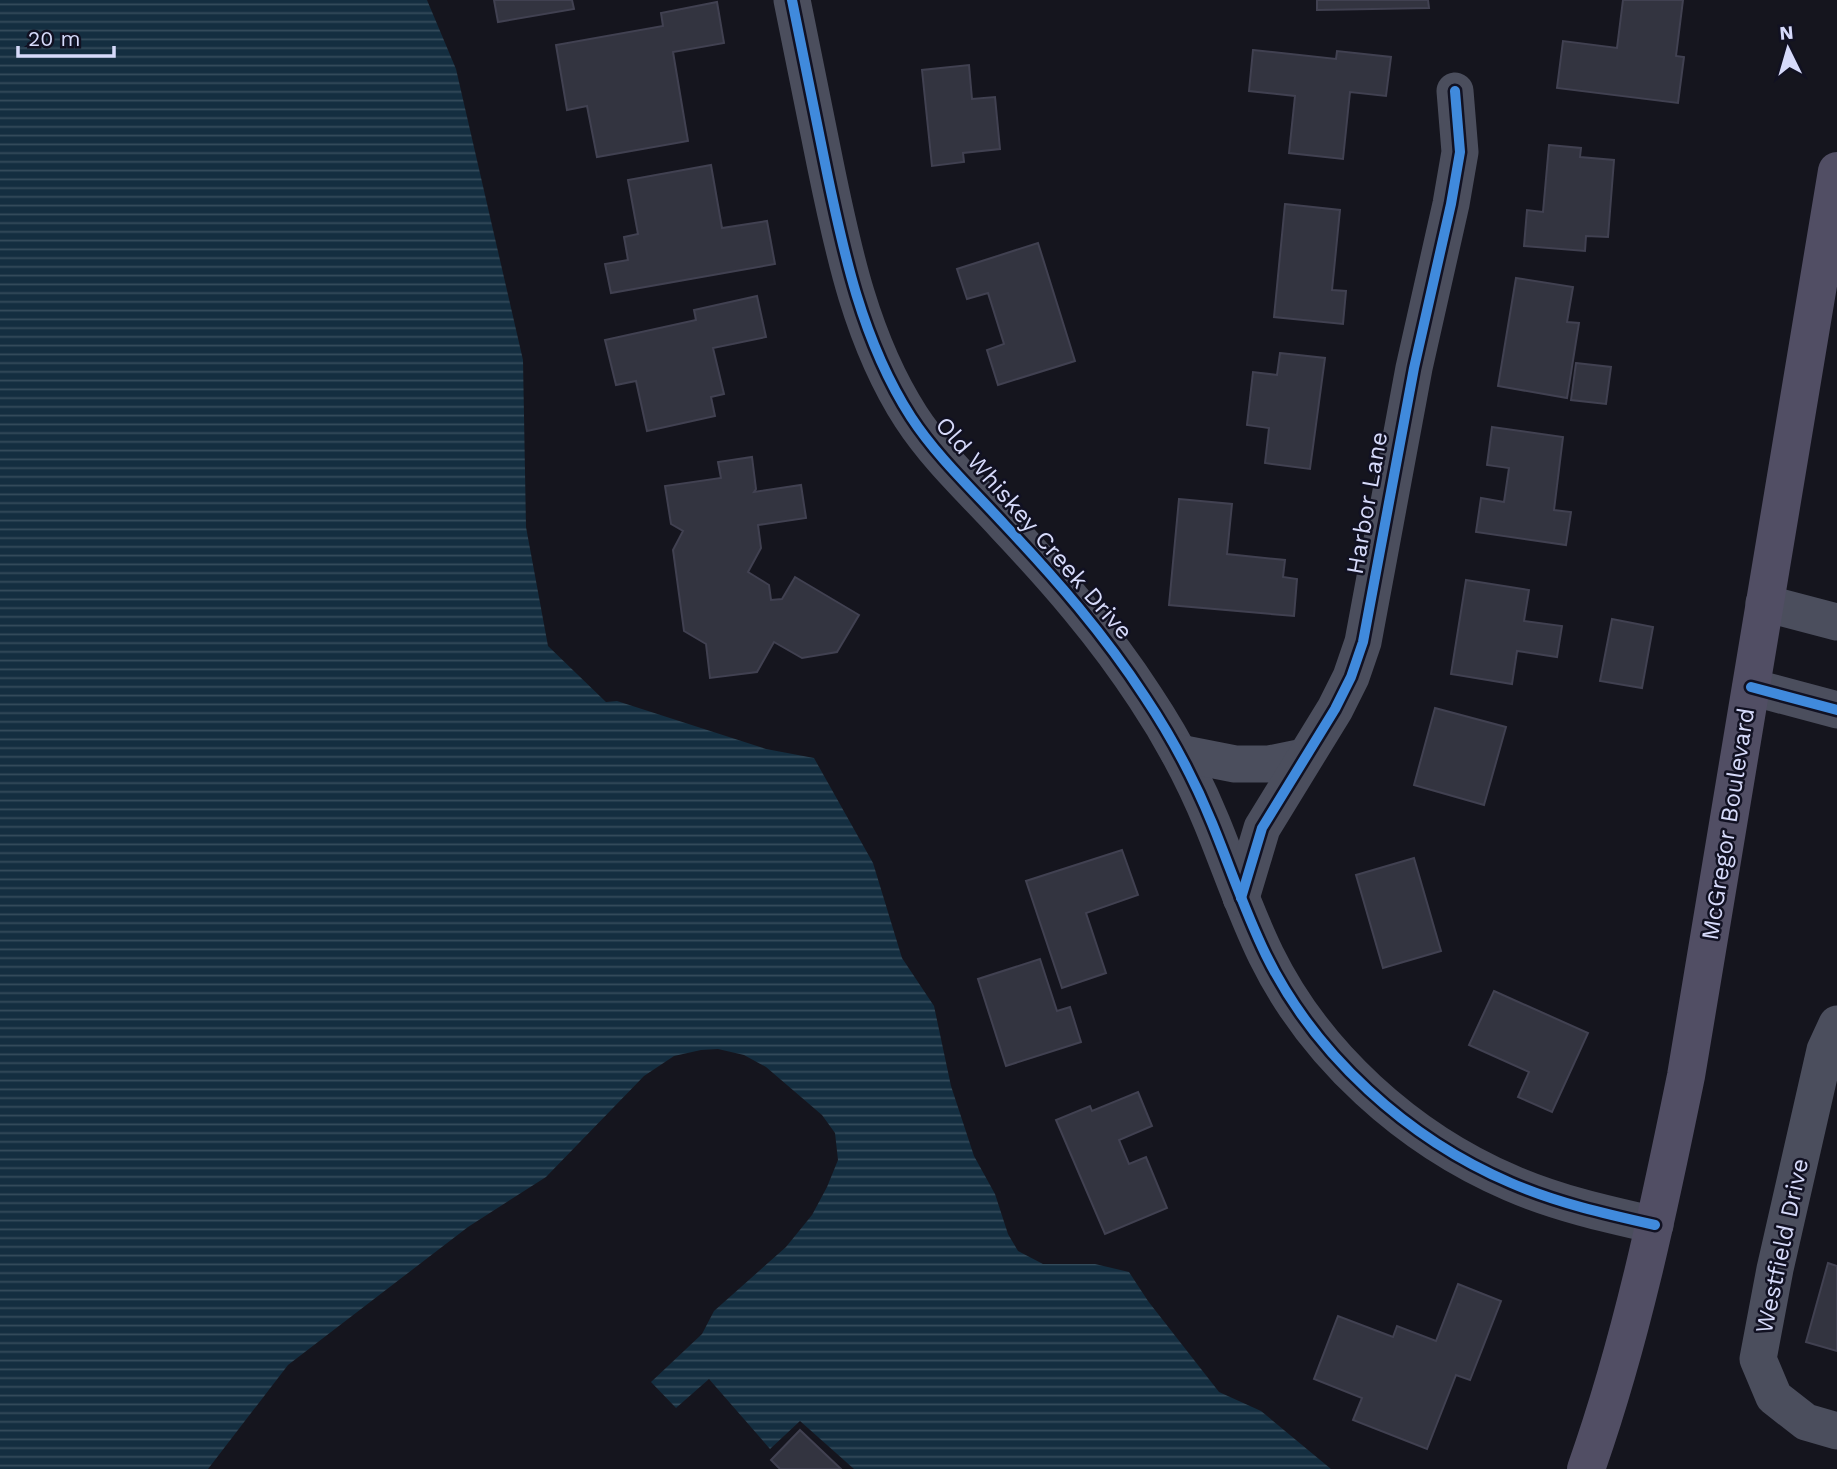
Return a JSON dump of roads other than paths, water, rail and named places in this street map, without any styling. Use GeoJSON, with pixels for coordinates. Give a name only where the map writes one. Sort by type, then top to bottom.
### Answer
{"type":"FeatureCollection","features":[{"type":"Feature","properties":{"kind":"main road","name":"McGregor Boulevard"},"geometry":{"type":"LineString","coordinates":[[1586,1469],[1655,1225],[1686,1076],[1837,172]]}},
{"type":"Feature","properties":{"kind":"street","name":"Old Whiskey Creek Drive"},"geometry":{"type":"LineString","coordinates":[[792,0],[839,228],[859,307],[890,381],[932,446],[1059,583],[1105,639],[1147,699],[1179,753],[1211,820],[1241,898],[1288,996],[1318,1038],[1369,1091],[1397,1114],[1468,1161],[1510,1183],[1590,1211],[1655,1225]]}},
{"type":"Feature","properties":{"kind":"street","name":"Harbor Lane"},"geometry":{"type":"LineString","coordinates":[[1241,898],[1262,828],[1335,709],[1351,677],[1363,642],[1414,368],[1460,152],[1455,91]]}},
{"type":"Feature","properties":{"kind":"street"},"geometry":{"type":"LineString","coordinates":[[1764,603],[1837,622]]}},
{"type":"Feature","properties":{"kind":"street"},"geometry":{"type":"LineString","coordinates":[[1751,687],[1837,710]]}},
{"type":"Feature","properties":{"kind":"street"},"geometry":{"type":"LineString","coordinates":[[1179,753],[1236,764],[1269,764],[1304,757]]}},
{"type":"Feature","properties":{"kind":"street","name":"Westfield Drive"},"geometry":{"type":"LineString","coordinates":[[1837,1024],[1825,1050],[1758,1359],[1774,1397],[1806,1422],[1837,1431]]}},
{"type":"Feature","properties":{"kind":"water"},"geometry":{"type":"Polygon","coordinates":[[[0,0],[427,0],[456,69],[523,360],[526,527],[548,646],[606,702],[617,701],[766,749],[814,758],[873,863],[902,958],[934,1006],[951,1086],[974,1156],[995,1194],[1008,1234],[1018,1251],[1043,1264],[1095,1264],[1129,1272],[1148,1301],[1219,1392],[1261,1411],[1331,1469],[854,1469],[800,1421],[770,1449],[709,1379],[676,1408],[651,1382],[702,1334],[714,1311],[786,1247],[812,1215],[838,1160],[835,1133],[822,1115],[766,1067],[744,1055],[718,1049],[674,1056],[644,1076],[546,1177],[468,1227],[288,1365],[208,1469],[0,1469],[0,0]]]}}]}
